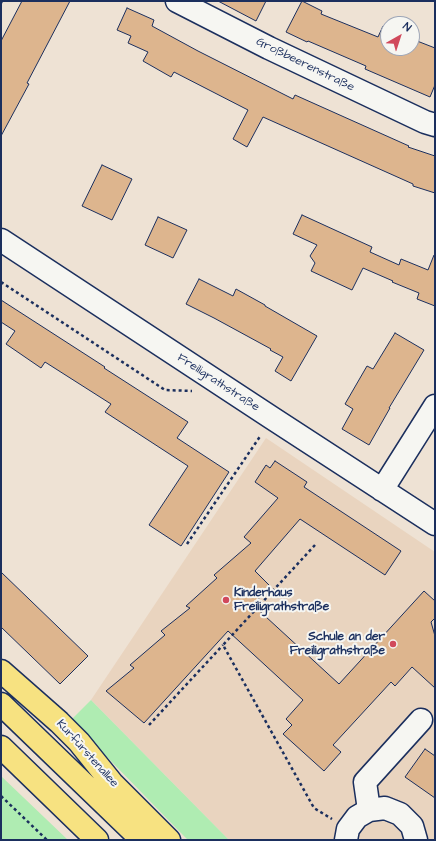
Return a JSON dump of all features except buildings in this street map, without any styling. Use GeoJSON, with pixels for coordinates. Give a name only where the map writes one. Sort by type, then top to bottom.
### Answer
{"type":"FeatureCollection","features":[{"type":"Feature","properties":{"kind":"main road","name":"Kurfürstenallee"},"geometry":{"type":"LineString","coordinates":[[1,671],[59,722],[79,742],[112,783],[169,840]]}},
{"type":"Feature","properties":{"kind":"main road","name":"Kurfürstenallee"},"geometry":{"type":"LineString","coordinates":[[1,704],[142,840]]}},
{"type":"Feature","properties":{"kind":"main road"},"geometry":{"type":"LineString","coordinates":[[1,747],[97,840]]}},
{"type":"Feature","properties":{"kind":"street","name":"Großbeerenstraße"},"geometry":{"type":"LineString","coordinates":[[177,1],[269,48],[425,122],[435,125]]}},
{"type":"Feature","properties":{"kind":"street","name":"Freiligrathstraße"},"geometry":{"type":"LineString","coordinates":[[1,240],[435,524]]}},
{"type":"Feature","properties":{"kind":"street"},"geometry":{"type":"LineString","coordinates":[[382,490],[435,406]]}},
{"type":"Feature","properties":{"kind":"street"},"geometry":{"type":"LineString","coordinates":[[369,810],[365,782],[421,720]]}},
{"type":"Feature","properties":{"kind":"street"},"geometry":{"type":"LineString","coordinates":[[347,835],[357,817],[369,810],[385,808],[400,814],[412,826],[416,840]]}},
{"type":"Feature","properties":{"kind":"path"},"geometry":{"type":"LineString","coordinates":[[1,282],[165,390],[193,391]]}},
{"type":"Feature","properties":{"kind":"path"},"geometry":{"type":"LineString","coordinates":[[187,544],[272,418]]}},
{"type":"Feature","properties":{"kind":"path"},"geometry":{"type":"LineString","coordinates":[[149,725],[315,545]]}},
{"type":"Feature","properties":{"kind":"path"},"geometry":{"type":"LineString","coordinates":[[223,646],[314,808],[347,835]]}},
{"type":"Feature","properties":{"kind":"path"},"geometry":{"type":"LineString","coordinates":[[1,796],[47,840]]}},
{"type":"Feature","properties":{"kind":"shaded area"},"geometry":{"type":"Polygon","coordinates":[[[266,438],[435,552],[435,840],[229,840],[91,700],[266,438]]]}},
{"type":"Feature","properties":{"kind":"green space"},"geometry":{"type":"Polygon","coordinates":[[[91,700],[229,840],[188,840],[179,831],[71,720],[91,700]]]}},
{"type":"Feature","properties":{"kind":"green space"},"geometry":{"type":"Polygon","coordinates":[[[1,776],[68,840],[1,840],[1,776]]]}},
{"type":"Feature","properties":{"kind":"place","name":"Kinderhaus Freiligrathstraße"},"geometry":{"type":"Point","coordinates":[226,600]}},
{"type":"Feature","properties":{"kind":"place","name":"Schule an der Freiligrathstraße"},"geometry":{"type":"Point","coordinates":[393,644]}}]}
